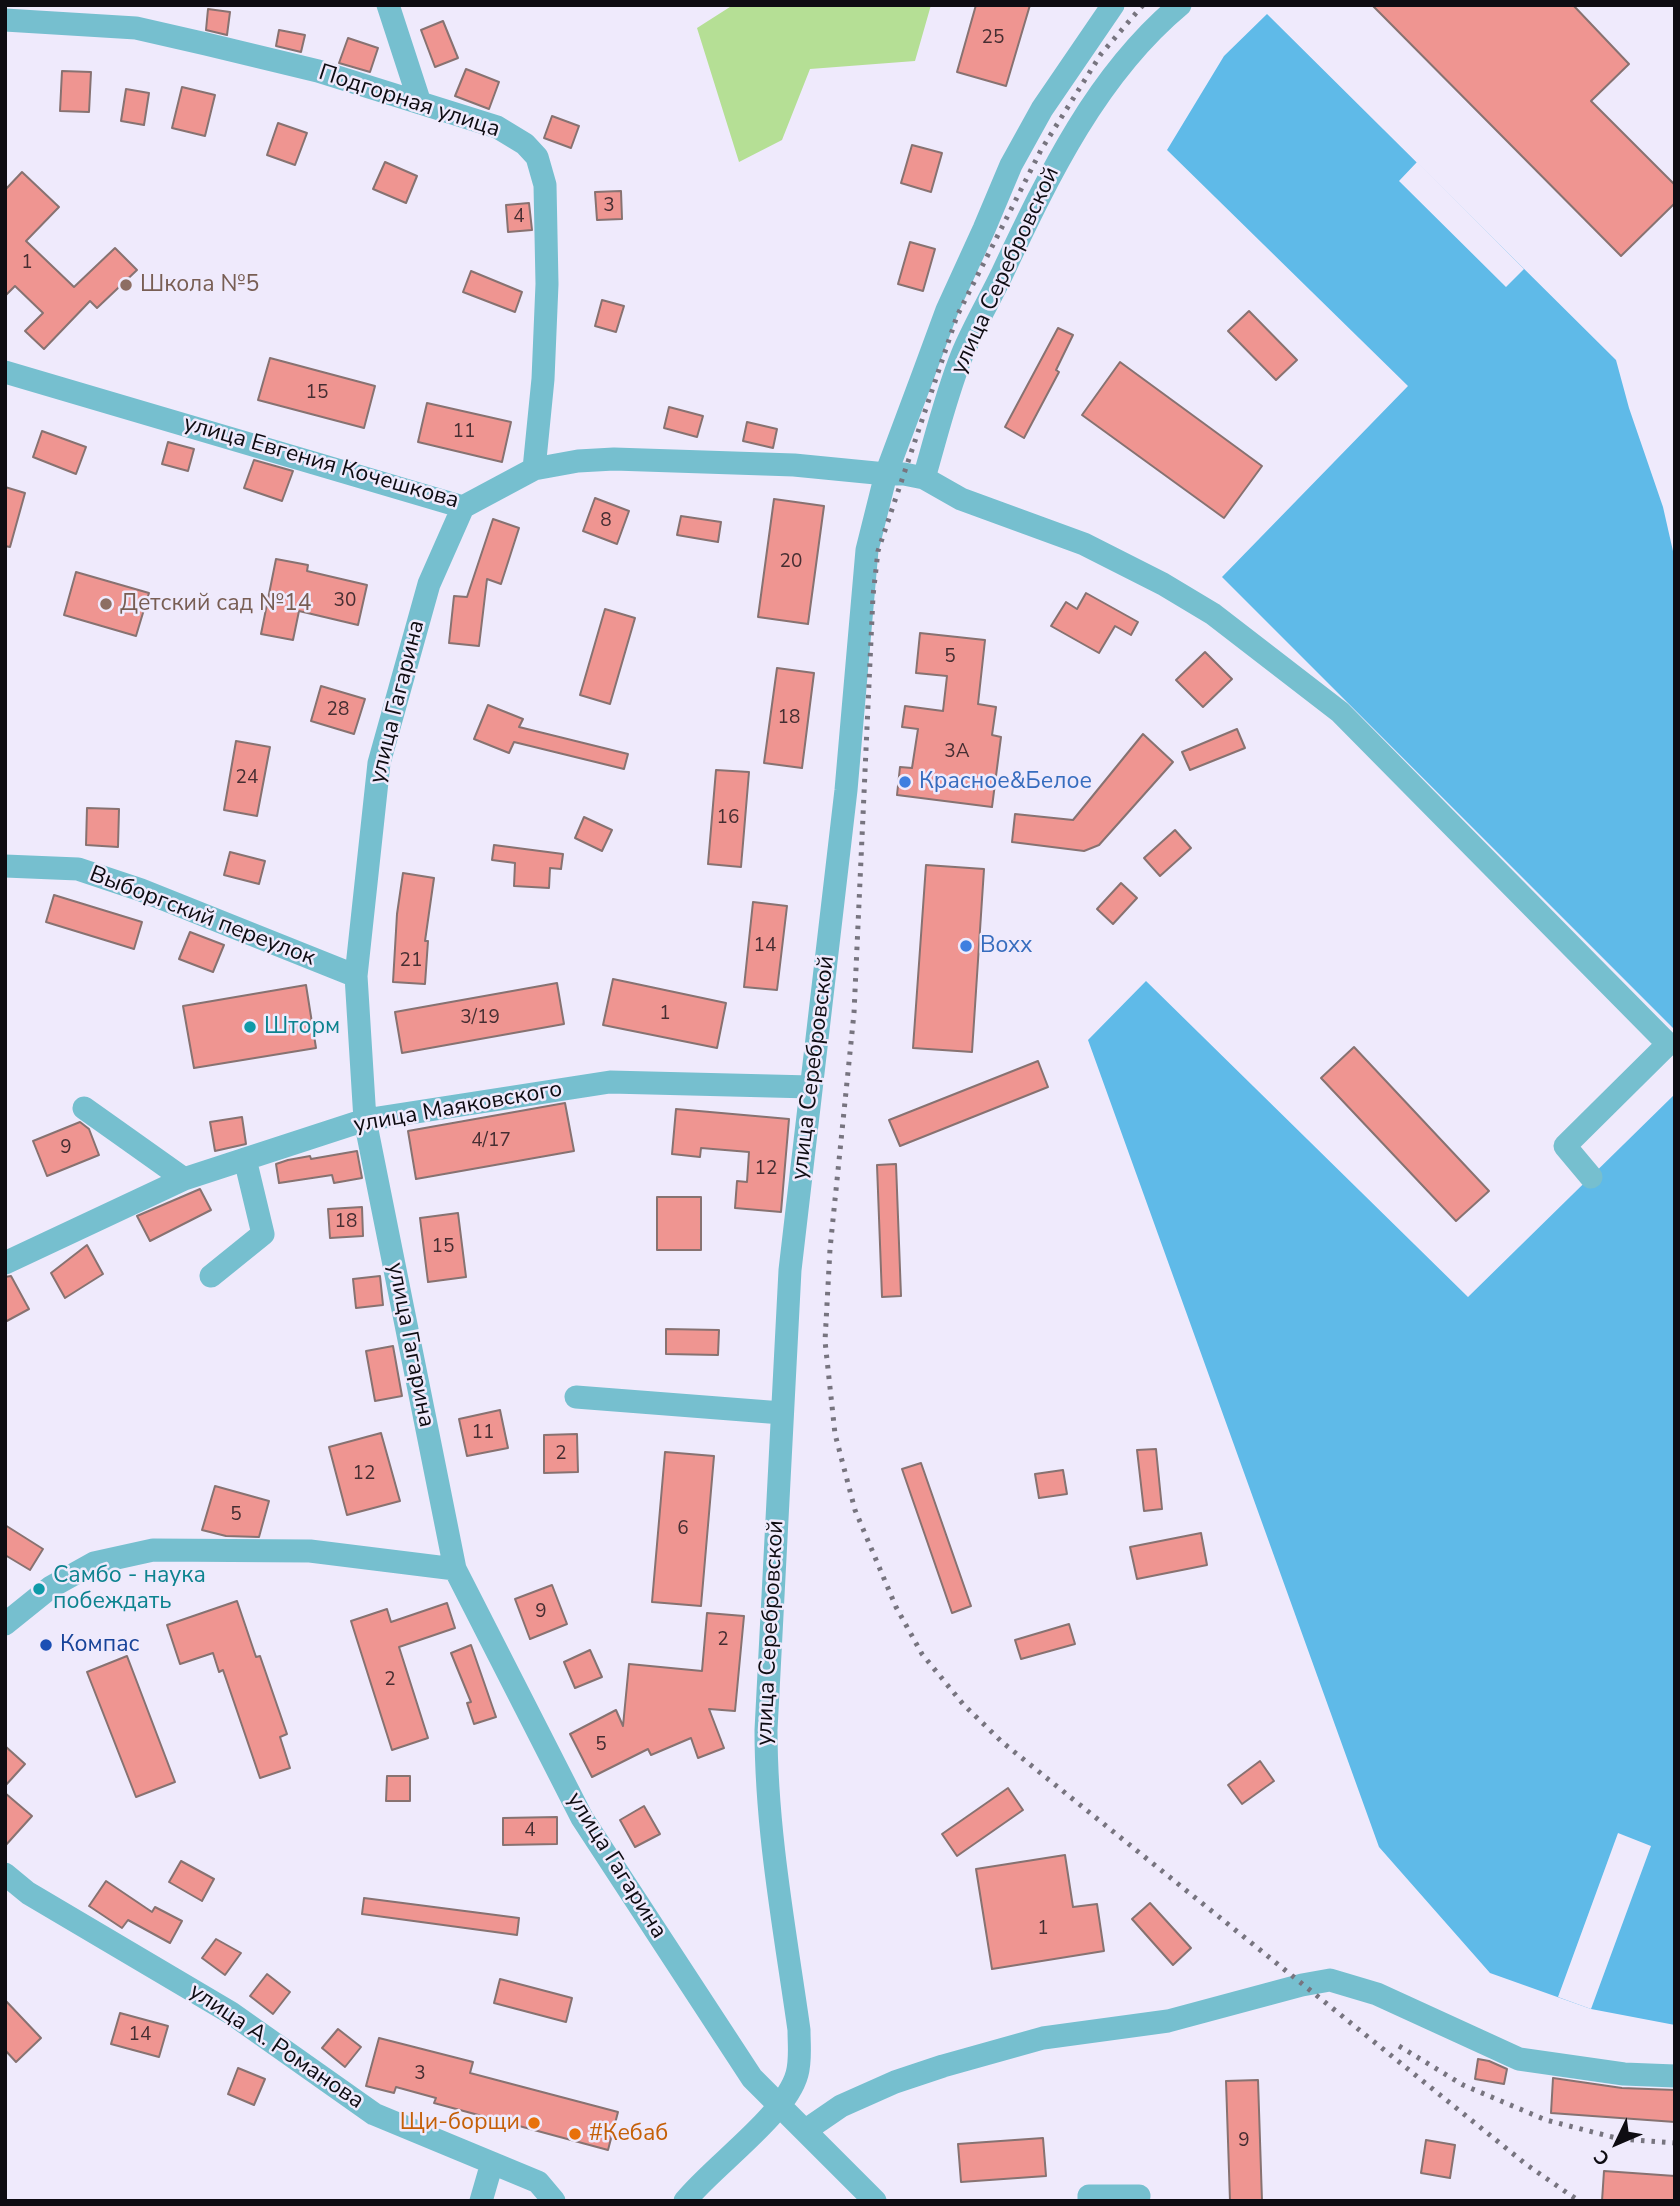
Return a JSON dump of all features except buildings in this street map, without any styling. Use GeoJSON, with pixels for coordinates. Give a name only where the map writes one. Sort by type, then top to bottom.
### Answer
{"type":"FeatureCollection","features":[{"type":"Feature","properties":{"kind":"street"},"geometry":{"type":"LineString","coordinates":[[388,5],[420,103]]}},
{"type":"Feature","properties":{"kind":"street","name":"улица Серебровской"},"geometry":{"type":"LineString","coordinates":[[685,2201],[779,2106],[796,2076],[799,2060],[799,2030],[770,1824],[766,1730],[790,1270],[846,790],[867,550],[886,474],[947,310],[1010,165],[1042,109],[1113,5]]}},
{"type":"Feature","properties":{"kind":"street","name":"улица Серебровской"},"geometry":{"type":"LineString","coordinates":[[924,478],[962,355],[1067,144],[1133,50],[1157,24],[1180,5]]}},
{"type":"Feature","properties":{"kind":"street","name":"Подгорная улица"},"geometry":{"type":"LineString","coordinates":[[5,20],[136,28],[318,71],[497,127],[525,144],[537,157],[545,185],[547,284],[543,379],[534,470]]}},
{"type":"Feature","properties":{"kind":"street","name":"улица Евгения Кочешкова"},"geometry":{"type":"LineString","coordinates":[[5,372],[463,507],[534,470],[578,461],[614,459],[794,465],[886,474]]}},
{"type":"Feature","properties":{"kind":"street"},"geometry":{"type":"LineString","coordinates":[[886,474],[924,478],[961,499],[1084,544],[1163,584],[1213,614],[1340,712],[1668,1044],[1565,1146],[1591,1177]]}},
{"type":"Feature","properties":{"kind":"street","name":"улица Гагарина"},"geometry":{"type":"LineString","coordinates":[[463,507],[429,584],[379,763],[356,976],[365,1120],[455,1569],[582,1818],[752,2078],[875,2201]]}},
{"type":"Feature","properties":{"kind":"street","name":"Выборгский переулок"},"geometry":{"type":"LineString","coordinates":[[5,866],[78,869],[141,890],[356,976]]}},
{"type":"Feature","properties":{"kind":"street","name":"улица Маяковского"},"geometry":{"type":"LineString","coordinates":[[5,1263],[184,1179],[365,1120],[610,1082],[811,1087]]}},
{"type":"Feature","properties":{"kind":"street"},"geometry":{"type":"LineString","coordinates":[[84,1108],[184,1179]]}},
{"type":"Feature","properties":{"kind":"street"},"geometry":{"type":"LineString","coordinates":[[211,1276],[263,1234],[244,1159]]}},
{"type":"Feature","properties":{"kind":"street"},"geometry":{"type":"LineString","coordinates":[[576,1397],[782,1413]]}},
{"type":"Feature","properties":{"kind":"street"},"geometry":{"type":"LineString","coordinates":[[5,1624],[51,1587],[94,1563],[153,1550],[310,1551],[455,1569]]}},
{"type":"Feature","properties":{"kind":"street","name":"улица А. Романова"},"geometry":{"type":"LineString","coordinates":[[5,1874],[28,1893],[231,2013],[374,2114],[538,2182],[554,2201]]}},
{"type":"Feature","properties":{"kind":"street"},"geometry":{"type":"LineString","coordinates":[[806,2130],[841,2106],[895,2082],[956,2062],[1043,2038],[1168,2021],[1330,1980],[1377,1994],[1519,2059],[1624,2074],[1675,2076]]}},
{"type":"Feature","properties":{"kind":"street"},"geometry":{"type":"LineString","coordinates":[[482,2200],[492,2163]]}},
{"type":"Feature","properties":{"kind":"street"},"geometry":{"type":"LineString","coordinates":[[1089,2201],[1089,2196],[1139,2196]]}},
{"type":"Feature","properties":{"kind":"green space"},"geometry":{"type":"Polygon","coordinates":[[[733,5],[931,5],[915,61],[810,69],[782,140],[739,162],[697,28],[733,5]]]}},
{"type":"Feature","properties":{"kind":"water"},"geometry":{"type":"Polygon","coordinates":[[[1267,14],[1616,360],[1629,408],[1663,507],[1675,560],[1675,1030],[1222,577],[1408,386],[1167,150],[1224,56],[1267,14]]]}},
{"type":"Feature","properties":{"kind":"water"},"geometry":{"type":"Polygon","coordinates":[[[1146,981],[1468,1297],[1675,1094],[1675,2025],[1591,2009],[1490,1973],[1379,1847],[1088,1040],[1146,981]]]}},
{"type":"Feature","properties":{"kind":"pier"},"geometry":{"type":"Polygon","coordinates":[[[1417,162],[1524,269],[1506,287],[1399,181],[1417,162]]]}},
{"type":"Feature","properties":{"kind":"pier"},"geometry":{"type":"Polygon","coordinates":[[[1618,1833],[1651,1846],[1591,2009],[1558,1997],[1618,1833]]]}},
{"type":"Feature","properties":{"kind":"railway"},"geometry":{"type":"LineString","coordinates":[[1143,5],[1101,54],[1041,150],[957,316],[878,551],[873,596],[854,1013],[830,1249],[825,1341],[835,1434],[855,1510],[896,1607],[922,1654],[963,1704],[1002,1742],[1527,2165],[1579,2201]]}},
{"type":"Feature","properties":{"kind":"railway"},"geometry":{"type":"LineString","coordinates":[[1399,2046],[1463,2085],[1546,2120],[1620,2139],[1675,2143]]}},
{"type":"Feature","properties":{"kind":"place","name":"Школа №5"},"geometry":{"type":"Point","coordinates":[126,285]}},
{"type":"Feature","properties":{"kind":"place","name":"Детский сад №14"},"geometry":{"type":"Point","coordinates":[106,604]}},
{"type":"Feature","properties":{"kind":"place","name":"Красное&Белое"},"geometry":{"type":"Point","coordinates":[905,782]}},
{"type":"Feature","properties":{"kind":"place","name":"Boxx"},"geometry":{"type":"Point","coordinates":[966,946]}},
{"type":"Feature","properties":{"kind":"place","name":"Шторм"},"geometry":{"type":"Point","coordinates":[250,1027]}},
{"type":"Feature","properties":{"kind":"place","name":"Самбо - наука побеждать"},"geometry":{"type":"Point","coordinates":[39,1589]}},
{"type":"Feature","properties":{"kind":"place","name":"Компас"},"geometry":{"type":"Point","coordinates":[46,1645]}},
{"type":"Feature","properties":{"kind":"place","name":"Щи-борщи"},"geometry":{"type":"Point","coordinates":[534,2123]}},
{"type":"Feature","properties":{"kind":"place","name":"#Кебаб"},"geometry":{"type":"Point","coordinates":[575,2134]}}]}
